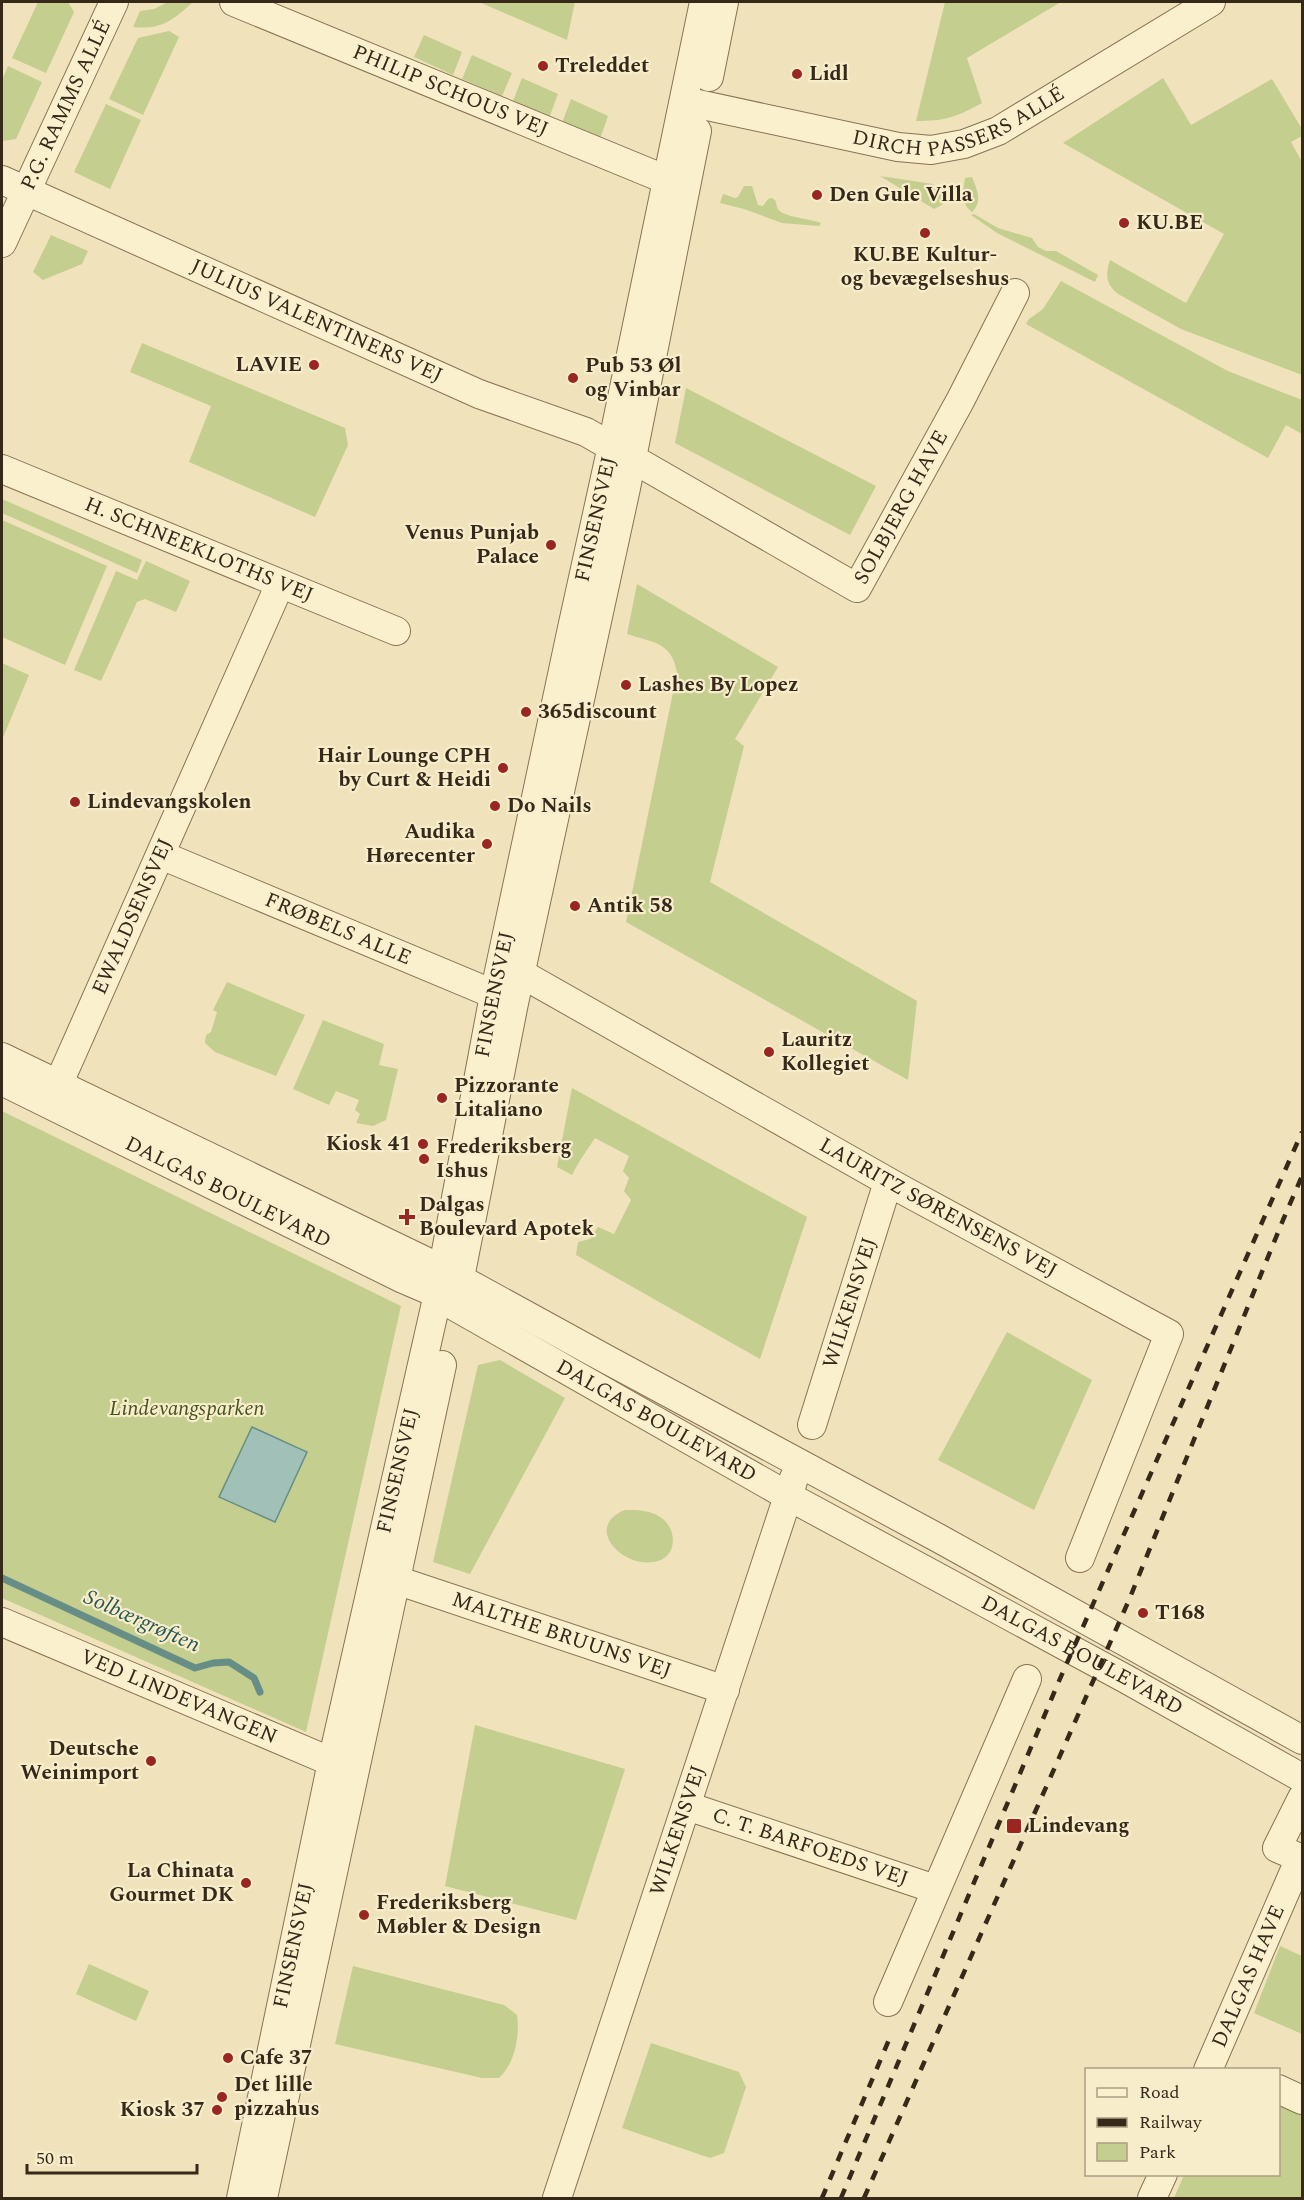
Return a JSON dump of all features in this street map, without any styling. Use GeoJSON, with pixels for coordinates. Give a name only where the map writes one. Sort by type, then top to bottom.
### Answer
{"type":"FeatureCollection","features":[{"type":"Feature","properties":{"kind":"street","name":"P.G. RAMMS ALLÉ"},"geometry":{"type":"LineString","coordinates":[[2,243],[14,186],[114,2]]}},
{"type":"Feature","properties":{"kind":"street","name":"PHILIP SCHOUS VEJ"},"geometry":{"type":"LineString","coordinates":[[234,2],[667,180]]}},
{"type":"Feature","properties":{"kind":"street","name":"FINSENSVEJ"},"geometry":{"type":"LineString","coordinates":[[241,2199],[343,1769],[449,1287],[504,999],[622,451],[693,103],[704,2]]}},
{"type":"Feature","properties":{"kind":"street","name":"FINSENSVEJ"},"geometry":{"type":"LineString","coordinates":[[622,451],[667,180],[724,2]]}},
{"type":"Feature","properties":{"kind":"street","name":"DIRCH PASSERS ALLÉ"},"geometry":{"type":"LineString","coordinates":[[693,103],[898,147],[931,150],[964,144],[998,131],[1211,2]]}},
{"type":"Feature","properties":{"kind":"street","name":"JULIUS VALENTINERS VEJ"},"geometry":{"type":"LineString","coordinates":[[14,186],[479,394],[586,432],[622,451]]}},
{"type":"Feature","properties":{"kind":"street","name":"SOLBJERG HAVE"},"geometry":{"type":"LineString","coordinates":[[622,451],[857,588],[960,401],[1015,293]]}},
{"type":"Feature","properties":{"kind":"street","name":"H. SCHNEEKLOTHS VEJ"},"geometry":{"type":"LineString","coordinates":[[2,470],[396,631]]}},
{"type":"Feature","properties":{"kind":"street","name":"EWALDSENSVEJ"},"geometry":{"type":"LineString","coordinates":[[53,1095],[280,584]]}},
{"type":"Feature","properties":{"kind":"street","name":"FRØBELS ALLE"},"geometry":{"type":"LineString","coordinates":[[161,855],[504,999]]}},
{"type":"Feature","properties":{"kind":"street","name":"LAURITZ SØRENSENS VEJ"},"geometry":{"type":"LineString","coordinates":[[511,968],[888,1182],[1169,1334],[1080,1558]]}},
{"type":"Feature","properties":{"kind":"street","name":"DALGAS BOULEVARD"},"geometry":{"type":"LineString","coordinates":[[2,1057],[53,1095]]}},
{"type":"Feature","properties":{"kind":"street","name":"DALGAS BOULEVARD"},"geometry":{"type":"LineString","coordinates":[[2,1081],[53,1095],[449,1287],[800,1462],[1302,1740]]}},
{"type":"Feature","properties":{"kind":"street","name":"WILKENSVEJ"},"geometry":{"type":"LineString","coordinates":[[812,1425],[888,1182]]}},
{"type":"Feature","properties":{"kind":"street","name":"DALGAS BOULEVARD"},"geometry":{"type":"LineString","coordinates":[[449,1287],[788,1496],[1126,1679],[1302,1778]]}},
{"type":"Feature","properties":{"kind":"street","name":"WILKENSVEJ"},"geometry":{"type":"LineString","coordinates":[[556,2199],[800,1462]]}},
{"type":"Feature","properties":{"kind":"street","name":"MALTHE BRUUNS VEJ"},"geometry":{"type":"LineString","coordinates":[[385,1574],[725,1690]]}},
{"type":"Feature","properties":{"kind":"street","name":"VED LINDEVANGEN"},"geometry":{"type":"LineString","coordinates":[[2,1622],[343,1769]]}},
{"type":"Feature","properties":{"kind":"street","name":"C. T. BARFOEDS VEJ"},"geometry":{"type":"LineString","coordinates":[[888,2002],[1027,1678]]}},
{"type":"Feature","properties":{"kind":"street","name":"FINSENSVEJ"},"geometry":{"type":"LineString","coordinates":[[263,2199],[343,1769]]}},
{"type":"Feature","properties":{"kind":"street","name":"DALGAS HAVE"},"geometry":{"type":"LineString","coordinates":[[1217,2067],[1300,1858],[1277,1848],[1302,1798]]}},
{"type":"Feature","properties":{"kind":"street","name":"C. T. BARFOEDS VEJ"},"geometry":{"type":"LineString","coordinates":[[687,1806],[935,1889]]}},
{"type":"Feature","properties":{"kind":"street"},"geometry":{"type":"LineString","coordinates":[[1280,2090],[1302,2100]]}},
{"type":"Feature","properties":{"kind":"street"},"geometry":{"type":"LineString","coordinates":[[1152,2199],[1163,2176]]}},
{"type":"Feature","properties":{"kind":"green space"},"geometry":{"type":"Polygon","coordinates":[[[38,2],[68,2],[74,12],[46,73],[12,58],[38,2]]]}},
{"type":"Feature","properties":{"kind":"green space"},"geometry":{"type":"Polygon","coordinates":[[[168,2],[192,3],[165,23],[151,27],[133,27],[140,11],[154,9],[168,2]]]}},
{"type":"Feature","properties":{"kind":"green space"},"geometry":{"type":"Polygon","coordinates":[[[479,2],[575,2],[567,40],[479,2]]]}},
{"type":"Feature","properties":{"kind":"green space"},"geometry":{"type":"Polygon","coordinates":[[[945,2],[1061,2],[967,58],[982,103],[950,117],[916,121],[945,2]]]}},
{"type":"Feature","properties":{"kind":"green space"},"geometry":{"type":"Polygon","coordinates":[[[169,31],[179,37],[143,115],[109,99],[138,38],[169,31]]]}},
{"type":"Feature","properties":{"kind":"green space"},"geometry":{"type":"Polygon","coordinates":[[[424,35],[462,52],[453,75],[414,57],[424,35]]]}},
{"type":"Feature","properties":{"kind":"green space"},"geometry":{"type":"Polygon","coordinates":[[[472,55],[512,73],[502,96],[462,79],[472,55]]]}},
{"type":"Feature","properties":{"kind":"green space"},"geometry":{"type":"Polygon","coordinates":[[[8,66],[42,82],[16,139],[2,141],[2,80],[8,66]]]}},
{"type":"Feature","properties":{"kind":"green space"},"geometry":{"type":"Polygon","coordinates":[[[522,78],[558,94],[549,118],[513,101],[522,78]]]}},
{"type":"Feature","properties":{"kind":"green space"},"geometry":{"type":"Polygon","coordinates":[[[1163,78],[1191,125],[1272,79],[1302,129],[1302,136],[1291,142],[1302,162],[1302,375],[1181,329],[1118,294],[1109,283],[1107,270],[1110,260],[1186,303],[1224,234],[1063,143],[1163,78]]]}},
{"type":"Feature","properties":{"kind":"green space"},"geometry":{"type":"Polygon","coordinates":[[[571,99],[608,116],[600,139],[562,123],[571,99]]]}},
{"type":"Feature","properties":{"kind":"green space"},"geometry":{"type":"Polygon","coordinates":[[[106,104],[141,120],[110,189],[74,172],[106,104]]]}},
{"type":"Feature","properties":{"kind":"green space"},"geometry":{"type":"Polygon","coordinates":[[[880,176],[933,184],[946,197],[942,205],[934,209],[880,176]]]}},
{"type":"Feature","properties":{"kind":"green space"},"geometry":{"type":"Polygon","coordinates":[[[972,177],[978,200],[972,212],[964,201],[963,192],[965,178],[972,177]]]}},
{"type":"Feature","properties":{"kind":"green space"},"geometry":{"type":"Polygon","coordinates":[[[744,186],[752,186],[758,205],[763,206],[768,199],[772,198],[781,212],[821,223],[819,226],[782,223],[720,203],[723,194],[738,197],[744,186]]]}},
{"type":"Feature","properties":{"kind":"green space"},"geometry":{"type":"Polygon","coordinates":[[[974,214],[998,228],[1032,238],[1038,247],[1046,251],[1056,251],[1098,275],[1095,282],[997,233],[971,215],[974,214]]]}},
{"type":"Feature","properties":{"kind":"green space"},"geometry":{"type":"Polygon","coordinates":[[[51,235],[88,251],[82,264],[43,280],[33,272],[51,235]]]}},
{"type":"Feature","properties":{"kind":"green space"},"geometry":{"type":"Polygon","coordinates":[[[1061,281],[1228,371],[1302,400],[1302,434],[1286,425],[1268,458],[1026,324],[1043,309],[1061,281]]]}},
{"type":"Feature","properties":{"kind":"green space"},"geometry":{"type":"Polygon","coordinates":[[[142,343],[345,428],[348,445],[315,517],[189,462],[211,406],[130,372],[142,343]]]}},
{"type":"Feature","properties":{"kind":"green space"},"geometry":{"type":"Polygon","coordinates":[[[686,388],[876,486],[850,535],[675,443],[686,388]]]}},
{"type":"Feature","properties":{"kind":"green space"},"geometry":{"type":"Polygon","coordinates":[[[2,499],[142,560],[137,573],[2,513],[2,499]]]}},
{"type":"Feature","properties":{"kind":"green space"},"geometry":{"type":"Polygon","coordinates":[[[2,520],[107,566],[65,665],[2,637],[2,520]]]}},
{"type":"Feature","properties":{"kind":"green space"},"geometry":{"type":"Polygon","coordinates":[[[146,561],[190,581],[176,612],[145,599],[137,602],[101,681],[74,670],[116,571],[137,580],[146,561]]]}},
{"type":"Feature","properties":{"kind":"green space"},"geometry":{"type":"Polygon","coordinates":[[[637,584],[778,667],[735,739],[744,746],[710,882],[917,1001],[908,1080],[626,922],[677,673],[675,663],[666,649],[653,642],[627,634],[637,584]]]}},
{"type":"Feature","properties":{"kind":"green space"},"geometry":{"type":"Polygon","coordinates":[[[2,663],[29,675],[2,740],[2,663]]]}},
{"type":"Feature","properties":{"kind":"green space"},"geometry":{"type":"Polygon","coordinates":[[[227,982],[305,1015],[276,1076],[215,1052],[205,1043],[206,1035],[211,1032],[217,1012],[213,1010],[227,982]]]}},
{"type":"Feature","properties":{"kind":"green space"},"geometry":{"type":"Polygon","coordinates":[[[323,1020],[384,1044],[379,1065],[398,1069],[386,1120],[373,1126],[356,1123],[360,1114],[355,1110],[359,1100],[336,1091],[329,1105],[293,1089],[323,1020]]]}},
{"type":"Feature","properties":{"kind":"green space"},"geometry":{"type":"Polygon","coordinates":[[[572,1088],[807,1217],[760,1359],[576,1255],[578,1242],[590,1239],[598,1227],[614,1234],[631,1200],[624,1191],[629,1178],[623,1171],[629,1156],[595,1138],[572,1175],[557,1167],[572,1088]]]}},
{"type":"Feature","properties":{"kind":"green space","name":"Lindevangsparken"},"geometry":{"type":"Polygon","coordinates":[[[2,1111],[401,1306],[306,1732],[2,1598],[2,1111]]]}},
{"type":"Feature","properties":{"kind":"green space"},"geometry":{"type":"Polygon","coordinates":[[[1007,1332],[1092,1380],[1034,1510],[938,1460],[1007,1332]]]}},
{"type":"Feature","properties":{"kind":"green space"},"geometry":{"type":"Polygon","coordinates":[[[500,1360],[565,1398],[470,1574],[433,1562],[478,1365],[500,1360]]]}},
{"type":"Feature","properties":{"kind":"green space"},"geometry":{"type":"Polygon","coordinates":[[[625,1510],[648,1512],[666,1522],[670,1527],[673,1540],[672,1547],[665,1558],[645,1562],[632,1560],[613,1546],[607,1527],[613,1517],[625,1510]]]}},
{"type":"Feature","properties":{"kind":"green space"},"geometry":{"type":"Polygon","coordinates":[[[475,1725],[625,1769],[576,1920],[445,1886],[475,1725]]]}},
{"type":"Feature","properties":{"kind":"green space"},"geometry":{"type":"Polygon","coordinates":[[[1280,1946],[1302,1956],[1302,2034],[1254,2013],[1280,1946]]]}},
{"type":"Feature","properties":{"kind":"green space"},"geometry":{"type":"Polygon","coordinates":[[[89,1964],[149,1991],[136,2021],[76,1994],[89,1964]]]}},
{"type":"Feature","properties":{"kind":"green space"},"geometry":{"type":"Polygon","coordinates":[[[353,1966],[504,2005],[517,2015],[518,2023],[517,2040],[509,2065],[499,2078],[482,2078],[335,2044],[353,1966]]]}},
{"type":"Feature","properties":{"kind":"green space"},"geometry":{"type":"Polygon","coordinates":[[[651,2043],[739,2072],[746,2087],[724,2153],[710,2158],[622,2128],[651,2043]]]}},
{"type":"Feature","properties":{"kind":"green space"},"geometry":{"type":"Polygon","coordinates":[[[1280,2101],[1302,2111],[1302,2198],[1174,2198],[1184,2176],[1280,2176],[1280,2101]]]}},
{"type":"Feature","properties":{"kind":"water"},"geometry":{"type":"Polygon","coordinates":[[[252,1427],[307,1452],[275,1522],[219,1497],[252,1427]]]}},
{"type":"Feature","properties":{"kind":"waterway","name":"Solbærgrøften"},"geometry":{"type":"LineString","coordinates":[[2,1578],[195,1668],[229,1662],[254,1678],[260,1692]]}},
{"type":"Feature","properties":{"kind":"railway"},"geometry":{"type":"LineString","coordinates":[[841,2198],[1059,1681],[1302,1132]]}},
{"type":"Feature","properties":{"kind":"railway"},"geometry":{"type":"LineString","coordinates":[[864,2198],[1129,1600],[1302,1176]]}},
{"type":"Feature","properties":{"kind":"railway"},"geometry":{"type":"LineString","coordinates":[[822,2198],[891,2035]]}},
{"type":"Feature","properties":{"kind":"place","name":"Treleddet"},"geometry":{"type":"Point","coordinates":[543,66]}},
{"type":"Feature","properties":{"kind":"place","name":"Lidl"},"geometry":{"type":"Point","coordinates":[797,74]}},
{"type":"Feature","properties":{"kind":"place","name":"Den Gule Villa"},"geometry":{"type":"Point","coordinates":[817,195]}},
{"type":"Feature","properties":{"kind":"place","name":"KU.BE"},"geometry":{"type":"Point","coordinates":[1124,223]}},
{"type":"Feature","properties":{"kind":"place","name":"KU.BE Kultur- og bevægelseshus"},"geometry":{"type":"Point","coordinates":[925,233]}},
{"type":"Feature","properties":{"kind":"place","name":"LAVIE"},"geometry":{"type":"Point","coordinates":[314,365]}},
{"type":"Feature","properties":{"kind":"place","name":"Pub 53 Øl og Vinbar"},"geometry":{"type":"Point","coordinates":[573,378]}},
{"type":"Feature","properties":{"kind":"place","name":"Venus Punjab Palace"},"geometry":{"type":"Point","coordinates":[551,545]}},
{"type":"Feature","properties":{"kind":"place","name":"Lashes By Lopez"},"geometry":{"type":"Point","coordinates":[626,685]}},
{"type":"Feature","properties":{"kind":"place","name":"365discount"},"geometry":{"type":"Point","coordinates":[526,712]}},
{"type":"Feature","properties":{"kind":"place","name":"Hair Lounge CPH by Curt & Heidi"},"geometry":{"type":"Point","coordinates":[503,768]}},
{"type":"Feature","properties":{"kind":"place","name":"Lindevangskolen"},"geometry":{"type":"Point","coordinates":[75,802]}},
{"type":"Feature","properties":{"kind":"place","name":"Do Nails"},"geometry":{"type":"Point","coordinates":[495,806]}},
{"type":"Feature","properties":{"kind":"place","name":"Audika Hørecenter"},"geometry":{"type":"Point","coordinates":[487,844]}},
{"type":"Feature","properties":{"kind":"place","name":"Antik 58"},"geometry":{"type":"Point","coordinates":[575,906]}},
{"type":"Feature","properties":{"kind":"place","name":"Lauritz Kollegiet"},"geometry":{"type":"Point","coordinates":[769,1052]}},
{"type":"Feature","properties":{"kind":"place","name":"Pizzorante Litaliano"},"geometry":{"type":"Point","coordinates":[442,1098]}},
{"type":"Feature","properties":{"kind":"place","name":"Kiosk 41"},"geometry":{"type":"Point","coordinates":[423,1144]}},
{"type":"Feature","properties":{"kind":"place","name":"Frederiksberg Ishus"},"geometry":{"type":"Point","coordinates":[424,1159]}},
{"type":"Feature","properties":{"kind":"place","name":"Dalgas Boulevard Apotek"},"geometry":{"type":"Point","coordinates":[407,1217]}},
{"type":"Feature","properties":{"kind":"place","name":"T168"},"geometry":{"type":"Point","coordinates":[1143,1613]}},
{"type":"Feature","properties":{"kind":"place","name":"Deutsche Weinimport"},"geometry":{"type":"Point","coordinates":[151,1761]}},
{"type":"Feature","properties":{"kind":"place","name":"Lindevang"},"geometry":{"type":"Point","coordinates":[1014,1826]}},
{"type":"Feature","properties":{"kind":"place","name":"La Chinata Gourmet DK"},"geometry":{"type":"Point","coordinates":[246,1883]}},
{"type":"Feature","properties":{"kind":"place","name":"Frederiksberg Møbler & Design"},"geometry":{"type":"Point","coordinates":[364,1915]}},
{"type":"Feature","properties":{"kind":"place","name":"Cafe 37"},"geometry":{"type":"Point","coordinates":[228,2058]}},
{"type":"Feature","properties":{"kind":"place","name":"Det lille pizzahus"},"geometry":{"type":"Point","coordinates":[222,2097]}},
{"type":"Feature","properties":{"kind":"place","name":"Kiosk 37"},"geometry":{"type":"Point","coordinates":[217,2110]}}]}
